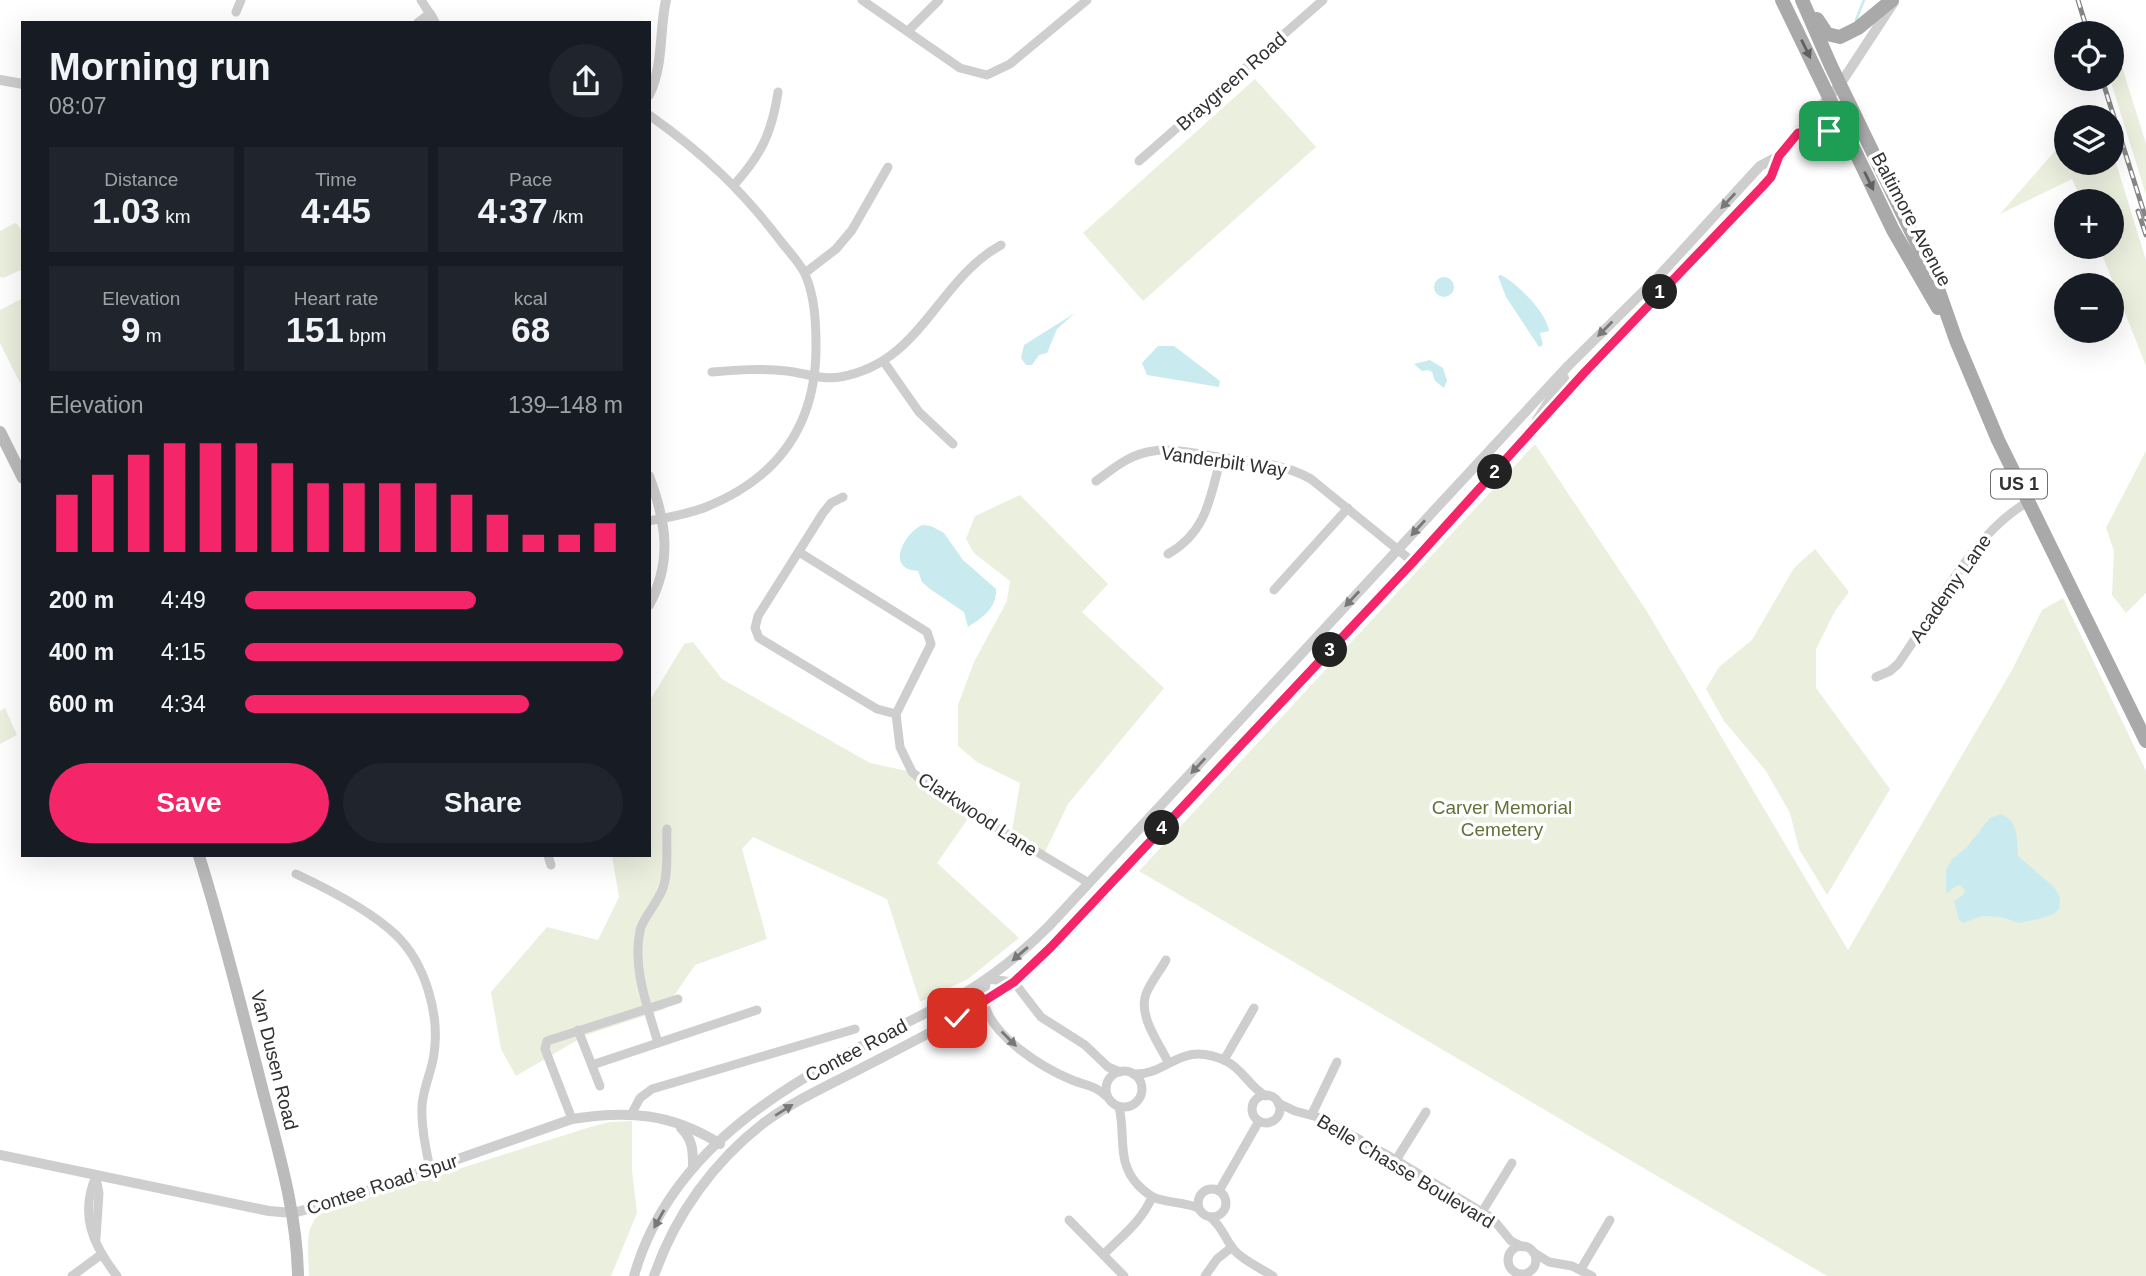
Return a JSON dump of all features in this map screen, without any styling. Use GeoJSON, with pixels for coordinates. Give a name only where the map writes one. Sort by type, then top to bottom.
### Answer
{"type":"FeatureCollection","features":[{"type":"Feature","properties":{"kind":"main road","name":"Baltimore Avenue"},"geometry":{"type":"LineString","coordinates":[[1782,0],[1893,230],[1955,340],[2028,502],[2146,741]]}},
{"type":"Feature","properties":{"kind":"main road","name":"Baltimore Avenue"},"geometry":{"type":"LineString","coordinates":[[1804,0],[1936,283],[1955,340]]}},
{"type":"Feature","properties":{"kind":"main road"},"geometry":{"type":"LineString","coordinates":[[1804,0],[1822,29],[1840,37],[1858,28],[1894,0]]}},
{"type":"Feature","properties":{"kind":"main road"},"geometry":{"type":"LineString","coordinates":[[1798,133],[1829,131],[1849,139]]}},
{"type":"Feature","properties":{"kind":"main road"},"geometry":{"type":"LineString","coordinates":[[0,432],[21,474]]}},
{"type":"Feature","properties":{"kind":"main road","name":"Van Dusen Road"},"geometry":{"type":"LineString","coordinates":[[199,857],[219,921],[293,1213],[298,1241],[298,1276]]}},
{"type":"Feature","properties":{"kind":"street"},"geometry":{"type":"LineString","coordinates":[[236,12],[241,0]]}},
{"type":"Feature","properties":{"kind":"street"},"geometry":{"type":"LineString","coordinates":[[421,0],[433,18]]}},
{"type":"Feature","properties":{"kind":"street"},"geometry":{"type":"LineString","coordinates":[[651,90],[657,73],[666,0]]}},
{"type":"Feature","properties":{"kind":"street"},"geometry":{"type":"LineString","coordinates":[[862,0],[960,68],[981,75],[991,74],[1010,64],[1087,0]]}},
{"type":"Feature","properties":{"kind":"street"},"geometry":{"type":"LineString","coordinates":[[908,31],[939,0]]}},
{"type":"Feature","properties":{"kind":"street","name":"Braygreen Road"},"geometry":{"type":"LineString","coordinates":[[1139,161],[1323,0]]}},
{"type":"Feature","properties":{"kind":"street","name":"Contee Road"},"geometry":{"type":"LineString","coordinates":[[654,1276],[672,1234],[687,1208],[730,1152],[767,1121],[813,1093],[957,1018],[1014,982],[1051,947],[1413,562],[1593,364],[1771,177],[1779,156],[1841,83],[1894,0]]}},
{"type":"Feature","properties":{"kind":"street"},"geometry":{"type":"LineString","coordinates":[[0,80],[21,84]]}},
{"type":"Feature","properties":{"kind":"street"},"geometry":{"type":"LineString","coordinates":[[734,186],[765,144],[775,116],[778,92]]}},
{"type":"Feature","properties":{"kind":"street"},"geometry":{"type":"LineString","coordinates":[[651,116],[691,144],[734,186],[805,273],[816,317],[816,377],[808,406],[793,439],[772,466],[746,488],[715,503],[651,521]]}},
{"type":"Feature","properties":{"kind":"street","name":"Contee Road"},"geometry":{"type":"LineString","coordinates":[[634,1276],[650,1235],[668,1201],[716,1142],[800,1080],[987,979],[1025,950],[1568,366],[1659,276],[1760,166],[1779,156]]}},
{"type":"Feature","properties":{"kind":"street"},"geometry":{"type":"LineString","coordinates":[[805,273],[836,249],[852,230],[888,167]]}},
{"type":"Feature","properties":{"kind":"street"},"geometry":{"type":"LineString","coordinates":[[712,372],[750,369],[838,377],[884,362],[923,326],[961,275],[983,255],[1001,245]]}},
{"type":"Feature","properties":{"kind":"street"},"geometry":{"type":"LineString","coordinates":[[884,362],[919,412],[953,444]]}},
{"type":"Feature","properties":{"kind":"street"},"geometry":{"type":"LineString","coordinates":[[1537,427],[1538,417],[1569,371],[1568,366]]}},
{"type":"Feature","properties":{"kind":"street"},"geometry":{"type":"LineString","coordinates":[[1482,486],[1489,470],[1526,428],[1526,413]]}},
{"type":"Feature","properties":{"kind":"street","name":"Vanderbilt Way"},"geometry":{"type":"LineString","coordinates":[[1096,481],[1121,463],[1152,451],[1170,450],[1275,465],[1297,471],[1311,479],[1413,562]]}},
{"type":"Feature","properties":{"kind":"street"},"geometry":{"type":"LineString","coordinates":[[1168,554],[1192,537],[1200,525],[1212,495],[1221,457]]}},
{"type":"Feature","properties":{"kind":"street"},"geometry":{"type":"LineString","coordinates":[[651,482],[664,518],[665,557],[651,601]]}},
{"type":"Feature","properties":{"kind":"street"},"geometry":{"type":"LineString","coordinates":[[799,552],[927,632],[931,644],[896,714],[877,709],[759,638],[755,628],[758,616],[799,552],[831,503],[843,497]]}},
{"type":"Feature","properties":{"kind":"street","name":"Academy Lane"},"geometry":{"type":"LineString","coordinates":[[1876,677],[1898,664],[1994,526],[2028,502]]}},
{"type":"Feature","properties":{"kind":"street"},"geometry":{"type":"LineString","coordinates":[[1274,590],[1348,508]]}},
{"type":"Feature","properties":{"kind":"street","name":"Clarkwood Lane"},"geometry":{"type":"LineString","coordinates":[[896,714],[900,747],[912,772],[934,790],[1089,883]]}},
{"type":"Feature","properties":{"kind":"street"},"geometry":{"type":"LineString","coordinates":[[658,1043],[640,976],[638,939],[640,927],[650,915],[664,885],[667,829]]}},
{"type":"Feature","properties":{"kind":"street"},"geometry":{"type":"LineString","coordinates":[[296,874],[324,887],[396,935],[416,961],[428,992],[434,1019],[435,1052],[422,1105],[430,1169]]}},
{"type":"Feature","properties":{"kind":"street"},"geometry":{"type":"LineString","coordinates":[[1166,960],[1146,994],[1144,1008],[1147,1020],[1168,1062]]}},
{"type":"Feature","properties":{"kind":"street"},"geometry":{"type":"LineString","coordinates":[[1156,1069],[1147,1078],[1136,1103],[1123,1107],[1109,1101],[1101,1089],[1071,1080],[1024,1053],[999,1028],[984,1001],[987,979],[1014,982],[1041,1017],[1085,1045],[1108,1067],[1133,1074],[1148,1073],[1168,1062],[1194,1053],[1224,1060],[1254,1008]]}},
{"type":"Feature","properties":{"kind":"street"},"geometry":{"type":"LineString","coordinates":[[572,1119],[545,1049],[547,1041],[678,999]]}},
{"type":"Feature","properties":{"kind":"street"},"geometry":{"type":"LineString","coordinates":[[592,1065],[757,1010]]}},
{"type":"Feature","properties":{"kind":"street","name":"Contee Road"},"geometry":{"type":"LineString","coordinates":[[632,1113],[640,1098],[652,1089],[855,1029]]}},
{"type":"Feature","properties":{"kind":"street"},"geometry":{"type":"LineString","coordinates":[[579,1030],[600,1086]]}},
{"type":"Feature","properties":{"kind":"street","name":"Belle Chasse Boulevard"},"geometry":{"type":"LineString","coordinates":[[1224,1060],[1238,1069],[1253,1087],[1266,1096],[1295,1111],[1311,1114],[1396,1160],[1482,1212],[1500,1226],[1511,1241],[1549,1262]]}},
{"type":"Feature","properties":{"kind":"street"},"geometry":{"type":"LineString","coordinates":[[1311,1114],[1337,1062]]}},
{"type":"Feature","properties":{"kind":"street"},"geometry":{"type":"LineString","coordinates":[[1107,1096],[1106,1083],[1120,1072]]}},
{"type":"Feature","properties":{"kind":"street"},"geometry":{"type":"LineString","coordinates":[[1133,1074],[1142,1088]]}},
{"type":"Feature","properties":{"kind":"street"},"geometry":{"type":"LineString","coordinates":[[1219,1191],[1259,1121],[1253,1113],[1253,1087]]}},
{"type":"Feature","properties":{"kind":"street"},"geometry":{"type":"LineString","coordinates":[[1255,1102],[1266,1096]]}},
{"type":"Feature","properties":{"kind":"street"},"geometry":{"type":"LineString","coordinates":[[1278,1103],[1278,1117]]}},
{"type":"Feature","properties":{"kind":"street"},"geometry":{"type":"LineString","coordinates":[[1123,1107],[1121,1143],[1126,1170],[1152,1196],[1198,1208],[1221,1227],[1232,1247],[1273,1276]]}},
{"type":"Feature","properties":{"kind":"street","name":"Belle Chasse Boulevard"},"geometry":{"type":"LineString","coordinates":[[1259,1121],[1271,1122],[1295,1111]]}},
{"type":"Feature","properties":{"kind":"street"},"geometry":{"type":"LineString","coordinates":[[1396,1160],[1426,1112]]}},
{"type":"Feature","properties":{"kind":"street","name":"Contee Road Spur"},"geometry":{"type":"LineString","coordinates":[[0,1155],[96,1177],[269,1211],[293,1213],[338,1201],[572,1119],[603,1114],[632,1113],[675,1122],[730,1152]]}},
{"type":"Feature","properties":{"kind":"street"},"geometry":{"type":"LineString","coordinates":[[675,1122],[689,1136],[693,1148],[693,1167]]}},
{"type":"Feature","properties":{"kind":"street"},"geometry":{"type":"LineString","coordinates":[[1482,1212],[1512,1163]]}},
{"type":"Feature","properties":{"kind":"street"},"geometry":{"type":"LineString","coordinates":[[96,1177],[89,1193],[90,1231],[114,1275]]}},
{"type":"Feature","properties":{"kind":"street"},"geometry":{"type":"LineString","coordinates":[[1185,1204],[1210,1189],[1219,1191],[1226,1201],[1221,1227]]}},
{"type":"Feature","properties":{"kind":"street"},"geometry":{"type":"LineString","coordinates":[[1104,1254],[1136,1223],[1152,1196]]}},
{"type":"Feature","properties":{"kind":"street"},"geometry":{"type":"LineString","coordinates":[[1198,1208],[1199,1196]]}},
{"type":"Feature","properties":{"kind":"street"},"geometry":{"type":"LineString","coordinates":[[1210,1217],[1222,1213]]}},
{"type":"Feature","properties":{"kind":"street"},"geometry":{"type":"LineString","coordinates":[[1069,1220],[1124,1276]]}},
{"type":"Feature","properties":{"kind":"street"},"geometry":{"type":"LineString","coordinates":[[1581,1269],[1610,1220]]}},
{"type":"Feature","properties":{"kind":"street","name":"Belle Chasse Boulevard"},"geometry":{"type":"LineString","coordinates":[[1511,1241],[1507,1270],[1521,1274],[1541,1263],[1564,1263],[1592,1276]]}},
{"type":"Feature","properties":{"kind":"street"},"geometry":{"type":"LineString","coordinates":[[1205,1276],[1217,1259],[1232,1247]]}},
{"type":"Feature","properties":{"kind":"street"},"geometry":{"type":"LineString","coordinates":[[1509,1254],[1515,1248],[1523,1247]]}},
{"type":"Feature","properties":{"kind":"street"},"geometry":{"type":"LineString","coordinates":[[1532,1251],[1536,1258],[1533,1269]]}},
{"type":"Feature","properties":{"kind":"street"},"geometry":{"type":"LineString","coordinates":[[72,1276],[102,1254]]}},
{"type":"Feature","properties":{"kind":"green space"},"geometry":{"type":"Polygon","coordinates":[[[2124,73],[2146,144],[2146,195],[2124,124],[2124,105],[2118,105],[2114,91],[2124,91],[2124,73]]]}},
{"type":"Feature","properties":{"kind":"green space"},"geometry":{"type":"Polygon","coordinates":[[[1255,79],[1316,147],[1143,301],[1083,233],[1255,79]]]}},
{"type":"Feature","properties":{"kind":"green space"},"geometry":{"type":"Polygon","coordinates":[[[2054,152],[2054,175],[2120,175],[2146,260],[2146,366],[2124,310],[2124,273],[2109,273],[2104,259],[2124,259],[2124,189],[2077,189],[2072,179],[2000,214],[2054,152]]]}},
{"type":"Feature","properties":{"kind":"green space"},"geometry":{"type":"Polygon","coordinates":[[[15,223],[21,230],[21,270],[3,278],[0,277],[0,231],[15,223]]]}},
{"type":"Feature","properties":{"kind":"green space"},"geometry":{"type":"Polygon","coordinates":[[[21,299],[20,383],[0,343],[0,310],[21,299]]]}},
{"type":"Feature","properties":{"kind":"green space","name":"Carver Memorial Cemetery"},"geometry":{"type":"Polygon","coordinates":[[[1535,444],[1646,610],[1848,950],[2012,670],[2042,610],[2063,598],[2146,771],[2146,1276],[1827,1276],[1139,871],[1535,444]]]}},
{"type":"Feature","properties":{"kind":"green space"},"geometry":{"type":"Polygon","coordinates":[[[2146,451],[2146,593],[2126,613],[2112,595],[2114,551],[2106,528],[2146,451]]]}},
{"type":"Feature","properties":{"kind":"green space"},"geometry":{"type":"Polygon","coordinates":[[[1020,495],[1108,584],[1082,612],[1164,688],[1068,804],[1043,856],[1011,837],[1020,783],[977,762],[958,746],[958,705],[974,662],[1007,601],[1010,581],[974,553],[966,539],[975,516],[1020,495]]]}},
{"type":"Feature","properties":{"kind":"green space"},"geometry":{"type":"Polygon","coordinates":[[[1815,549],[1849,592],[1835,611],[1816,649],[1816,688],[1890,789],[1827,895],[1799,849],[1790,813],[1766,771],[1724,721],[1706,689],[1719,667],[1752,640],[1794,568],[1815,549]]]}},
{"type":"Feature","properties":{"kind":"green space"},"geometry":{"type":"Polygon","coordinates":[[[693,642],[722,679],[870,763],[912,772],[972,813],[937,863],[1019,938],[968,979],[920,1002],[887,899],[753,837],[742,849],[767,939],[695,965],[665,1009],[586,1035],[516,1076],[501,1049],[491,992],[547,927],[598,940],[619,897],[612,857],[651,857],[651,699],[684,644],[693,642]]]}},
{"type":"Feature","properties":{"kind":"green space"},"geometry":{"type":"Polygon","coordinates":[[[5,708],[17,735],[0,744],[0,711],[5,708]]]}},
{"type":"Feature","properties":{"kind":"green space"},"geometry":{"type":"Polygon","coordinates":[[[632,1121],[632,1170],[637,1213],[611,1276],[309,1276],[308,1240],[312,1224],[324,1212],[590,1127],[610,1122],[632,1121]]]}},
{"type":"Feature","properties":{"kind":"water"},"geometry":{"type":"Polygon","coordinates":[[[1501,275],[1523,291],[1543,316],[1549,331],[1540,333],[1543,345],[1539,347],[1506,297],[1498,276],[1501,275]]]}},
{"type":"Feature","properties":{"kind":"water"},"geometry":{"type":"Polygon","coordinates":[[[1440,277],[1448,277],[1454,287],[1448,297],[1440,297],[1434,291],[1434,283],[1440,277]]]}},
{"type":"Feature","properties":{"kind":"water"},"geometry":{"type":"Polygon","coordinates":[[[1075,313],[1057,329],[1047,353],[1039,355],[1032,365],[1026,365],[1021,358],[1024,345],[1075,313]]]}},
{"type":"Feature","properties":{"kind":"water"},"geometry":{"type":"Polygon","coordinates":[[[1158,346],[1174,346],[1220,381],[1219,387],[1147,375],[1142,363],[1158,346]]]}},
{"type":"Feature","properties":{"kind":"water"},"geometry":{"type":"Polygon","coordinates":[[[1430,360],[1443,368],[1447,381],[1444,388],[1435,381],[1432,372],[1422,371],[1414,364],[1430,360]]]}},
{"type":"Feature","properties":{"kind":"water"},"geometry":{"type":"Polygon","coordinates":[[[923,525],[944,533],[963,560],[996,589],[991,607],[968,627],[964,612],[922,582],[918,571],[907,569],[901,563],[901,550],[908,537],[923,525]]]}},
{"type":"Feature","properties":{"kind":"water"},"geometry":{"type":"Polygon","coordinates":[[[2001,814],[2014,826],[2018,856],[2054,887],[2060,897],[2059,909],[2054,914],[2019,923],[2002,917],[1982,916],[1963,923],[1959,920],[1954,901],[1965,891],[1960,885],[1946,894],[1946,870],[1952,859],[1966,848],[1990,818],[2001,814]]]}},
{"type":"Feature","properties":{"kind":"waterway"},"geometry":{"type":"LineString","coordinates":[[1856,20],[1864,0]]}},
{"type":"Feature","properties":{"kind":"railway"},"geometry":{"type":"LineString","coordinates":[[2078,0],[2084,21]]}},
{"type":"Feature","properties":{"kind":"railway"},"geometry":{"type":"LineString","coordinates":[[2106,91],[2146,219]]}},
{"type":"Feature","properties":{"kind":"railway"},"geometry":{"type":"LineString","coordinates":[[2138,211],[2146,235]]}},
{"type":"Feature","properties":{"kind":"route"},"geometry":{"type":"LineString","coordinates":[[957,1018],[1014,982],[1051,947],[1413,562],[1584,373],[1762,187],[1771,177],[1779,156],[1798,133],[1829,131]]}}]}
